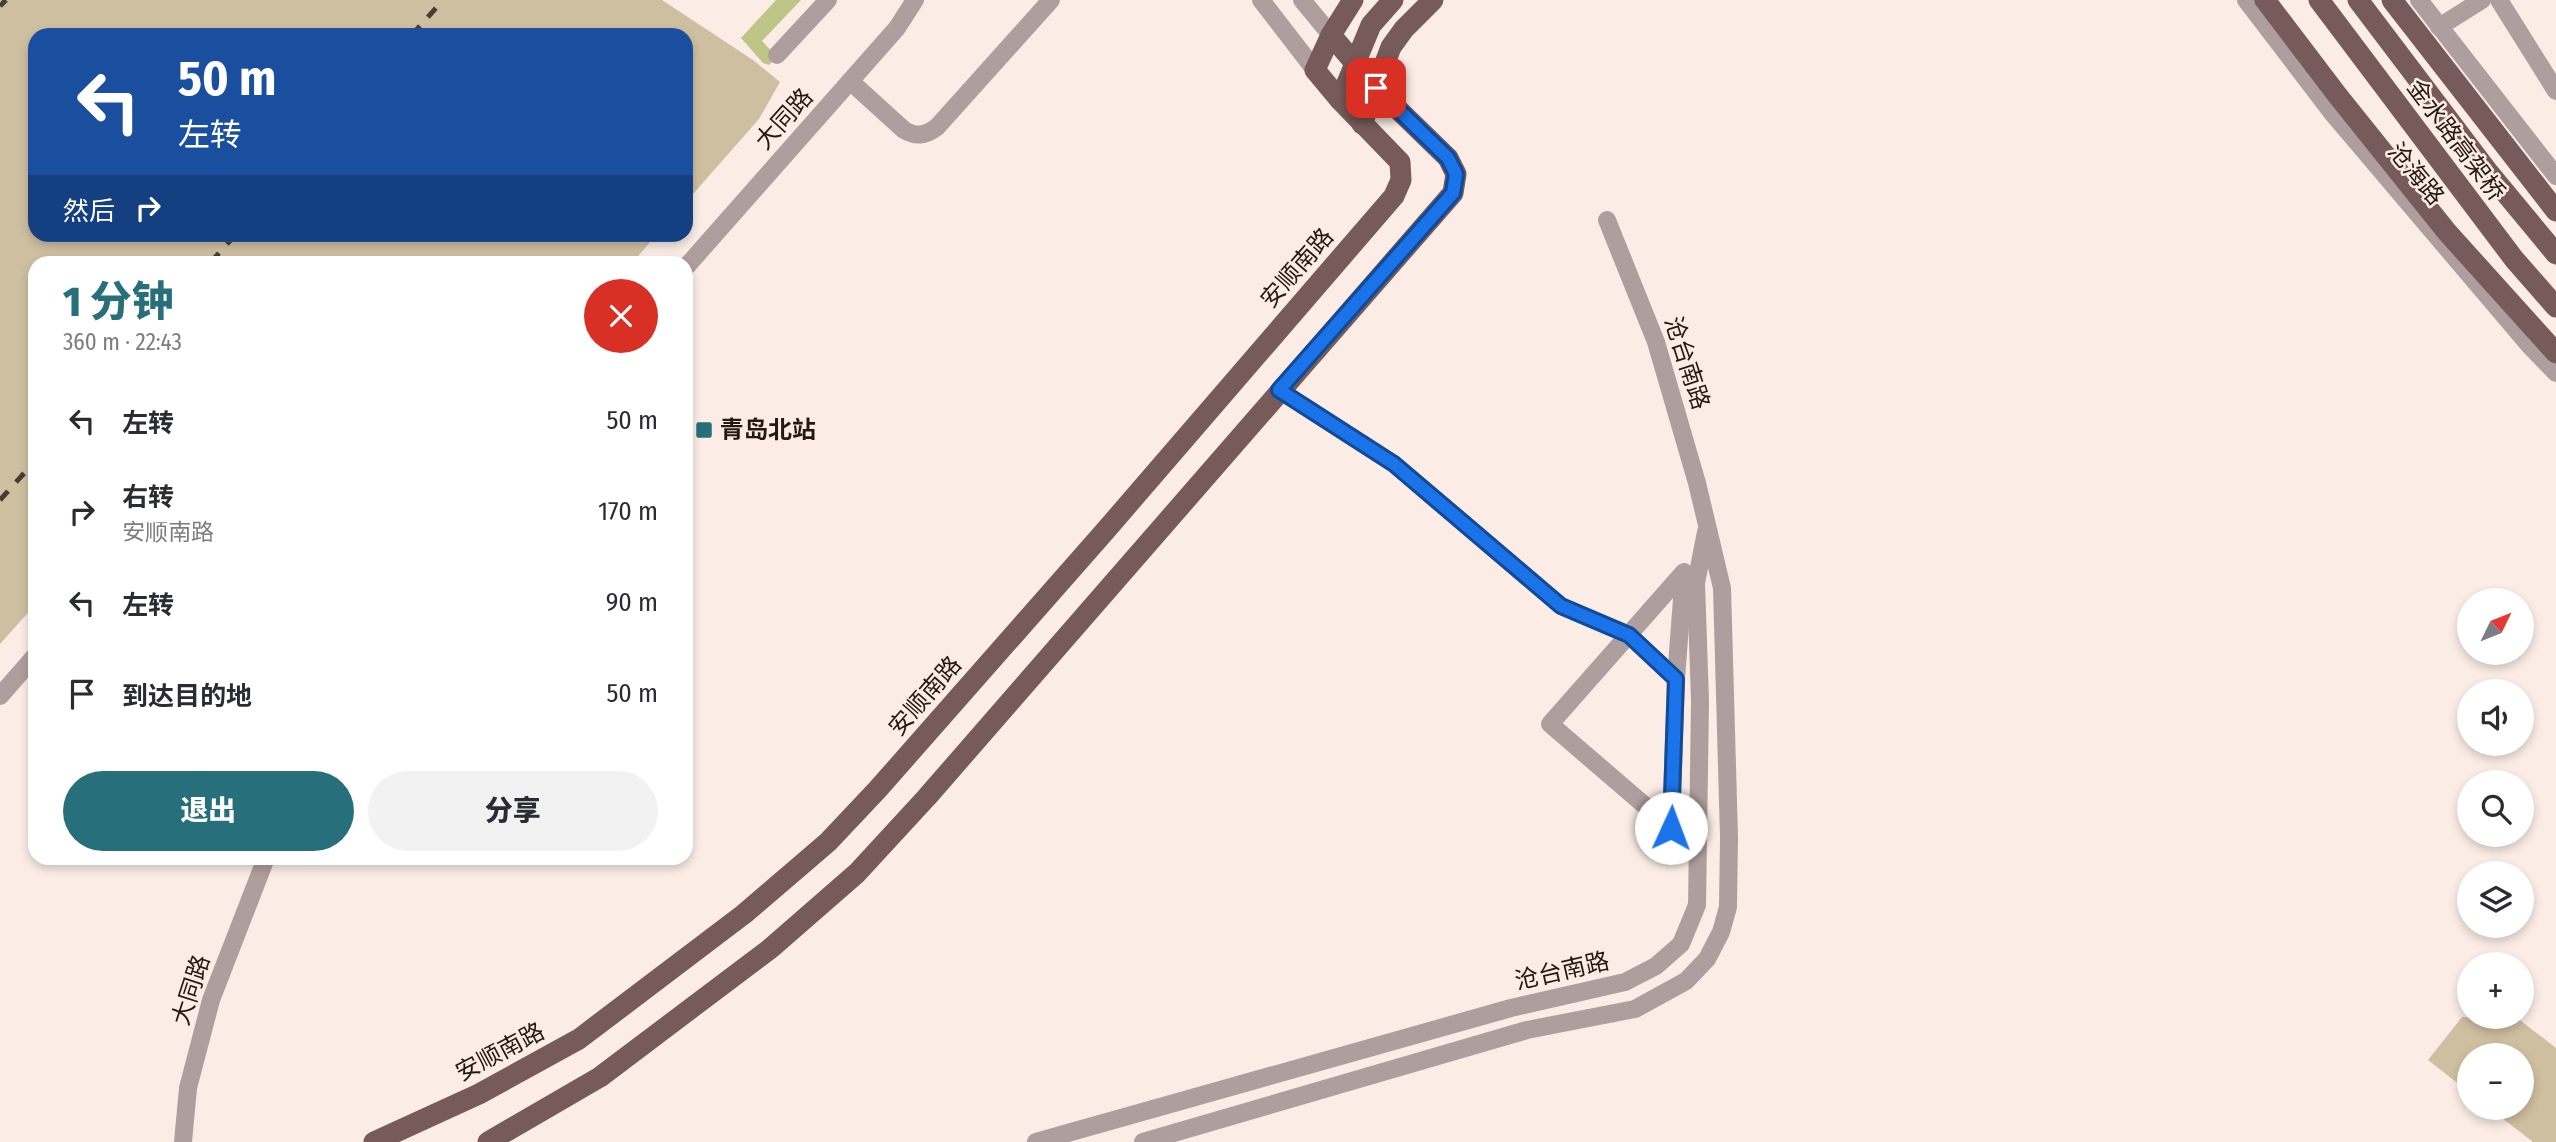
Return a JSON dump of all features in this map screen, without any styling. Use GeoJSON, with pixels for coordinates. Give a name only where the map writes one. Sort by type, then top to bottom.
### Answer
{"type":"FeatureCollection","features":[{"type":"Feature","properties":{"kind":"main road"},"geometry":{"type":"LineString","coordinates":[[1353,0],[1331,35],[1315,70],[1362,124],[1391,47],[1397,37],[1433,0]]}},
{"type":"Feature","properties":{"kind":"main road"},"geometry":{"type":"LineString","coordinates":[[1340,100],[1371,25],[1394,0]]}},
{"type":"Feature","properties":{"kind":"main road"},"geometry":{"type":"LineString","coordinates":[[2265,0],[2447,232],[2556,353]]}},
{"type":"Feature","properties":{"kind":"main road","name":"金水路高架桥"},"geometry":{"type":"LineString","coordinates":[[2321,0],[2505,248],[2556,307]]}},
{"type":"Feature","properties":{"kind":"main road","name":"金水路高架桥"},"geometry":{"type":"LineString","coordinates":[[2358,0],[2488,173],[2556,254]]}},
{"type":"Feature","properties":{"kind":"main road"},"geometry":{"type":"LineString","coordinates":[[2392,0],[2512,158],[2556,211]]}},
{"type":"Feature","properties":{"kind":"main road"},"geometry":{"type":"LineString","coordinates":[[488,1142],[600,1077],[771,948],[857,873],[927,797],[1453,193],[1456,174],[1448,158],[1376,88],[1331,35]]}},
{"type":"Feature","properties":{"kind":"main road","name":"安顺南路"},"geometry":{"type":"LineString","coordinates":[[374,1142],[480,1094],[579,1039],[744,915],[828,842],[1097,540],[1394,197],[1401,180],[1400,162],[1362,124]]}},
{"type":"Feature","properties":{"kind":"street"},"geometry":{"type":"LineString","coordinates":[[777,55],[828,0]]}},
{"type":"Feature","properties":{"kind":"street","name":"大同路"},"geometry":{"type":"LineString","coordinates":[[693,259],[897,28],[915,0]]}},
{"type":"Feature","properties":{"kind":"street"},"geometry":{"type":"LineString","coordinates":[[850,81],[904,130],[913,135],[929,133],[1051,0]]}},
{"type":"Feature","properties":{"kind":"street"},"geometry":{"type":"LineString","coordinates":[[1261,0],[1315,70]]}},
{"type":"Feature","properties":{"kind":"street"},"geometry":{"type":"LineString","coordinates":[[1302,0],[1331,35]]}},
{"type":"Feature","properties":{"kind":"street","name":"沧海路"},"geometry":{"type":"LineString","coordinates":[[2246,0],[2333,114],[2529,345],[2556,373]]}},
{"type":"Feature","properties":{"kind":"street","name":"沧海路"},"geometry":{"type":"LineString","coordinates":[[2321,0],[2505,242],[2556,298]]}},
{"type":"Feature","properties":{"kind":"street"},"geometry":{"type":"LineString","coordinates":[[2370,0],[2528,218],[2556,247]]}},
{"type":"Feature","properties":{"kind":"street"},"geometry":{"type":"LineString","coordinates":[[2420,0],[2556,176]]}},
{"type":"Feature","properties":{"kind":"street"},"geometry":{"type":"LineString","coordinates":[[2439,27],[2482,0]]}},
{"type":"Feature","properties":{"kind":"street"},"geometry":{"type":"LineString","coordinates":[[2499,0],[2556,91]]}},
{"type":"Feature","properties":{"kind":"street","name":"沧台南路"},"geometry":{"type":"LineString","coordinates":[[1143,1142],[1527,1030],[1635,1009],[1686,981],[1707,959],[1721,932],[1728,907],[1727,709],[1721,588],[1708,525],[1656,342],[1607,220]]}},
{"type":"Feature","properties":{"kind":"street"},"geometry":{"type":"LineString","coordinates":[[1279,390],[1394,464],[1561,606],[1629,635],[1676,679]]}},
{"type":"Feature","properties":{"kind":"street","name":"沧台南路"},"geometry":{"type":"LineString","coordinates":[[1036,1142],[1511,1008],[1625,982],[1656,966],[1681,944],[1697,905],[1700,701],[1696,583],[1708,525]]}},
{"type":"Feature","properties":{"kind":"street"},"geometry":{"type":"LineString","coordinates":[[1684,572],[1676,679],[1671,828],[1550,724],[1629,635],[1684,572]]}},
{"type":"Feature","properties":{"kind":"street"},"geometry":{"type":"LineString","coordinates":[[0,696],[28,664]]}},
{"type":"Feature","properties":{"kind":"street","name":"大同路"},"geometry":{"type":"LineString","coordinates":[[183,1142],[188,1088],[211,1000],[264,865]]}},
{"type":"Feature","properties":{"kind":"green space"},"geometry":{"type":"Polygon","coordinates":[[[776,0],[801,0],[762,41],[777,57],[769,65],[763,63],[741,38],[776,0]]]}},
{"type":"Feature","properties":{"kind":"building"},"geometry":{"type":"Polygon","coordinates":[[[0,0],[662,0],[753,60],[780,82],[759,119],[693,194],[693,28],[28,28],[28,242],[650,242],[638,256],[28,256],[28,613],[0,644],[0,0]]]}},
{"type":"Feature","properties":{"kind":"building"},"geometry":{"type":"Polygon","coordinates":[[[2457,1023],[2457,1029],[2531,1029],[2556,1048],[2556,1142],[2533,1142],[2505,1120],[2534,1120],[2534,1043],[2457,1043],[2457,1083],[2428,1060],[2457,1023]]]}},
{"type":"Feature","properties":{"kind":"railway"},"geometry":{"type":"LineString","coordinates":[[0,6],[6,0]]}},
{"type":"Feature","properties":{"kind":"railway"},"geometry":{"type":"LineString","coordinates":[[418,28],[443,0]]}},
{"type":"Feature","properties":{"kind":"railway"},"geometry":{"type":"LineString","coordinates":[[216,256],[229,242]]}},
{"type":"Feature","properties":{"kind":"railway"},"geometry":{"type":"LineString","coordinates":[[0,500],[28,469]]}},
{"type":"Feature","properties":{"kind":"place","name":"青岛北站"},"geometry":{"type":"Point","coordinates":[704,430]}},
{"type":"Feature","properties":{"kind":"route"},"geometry":{"type":"LineString","coordinates":[[1376,88],[1448,158],[1456,174],[1453,193],[1279,390],[1394,464],[1561,606],[1629,635],[1676,679],[1671,828]]}}]}
